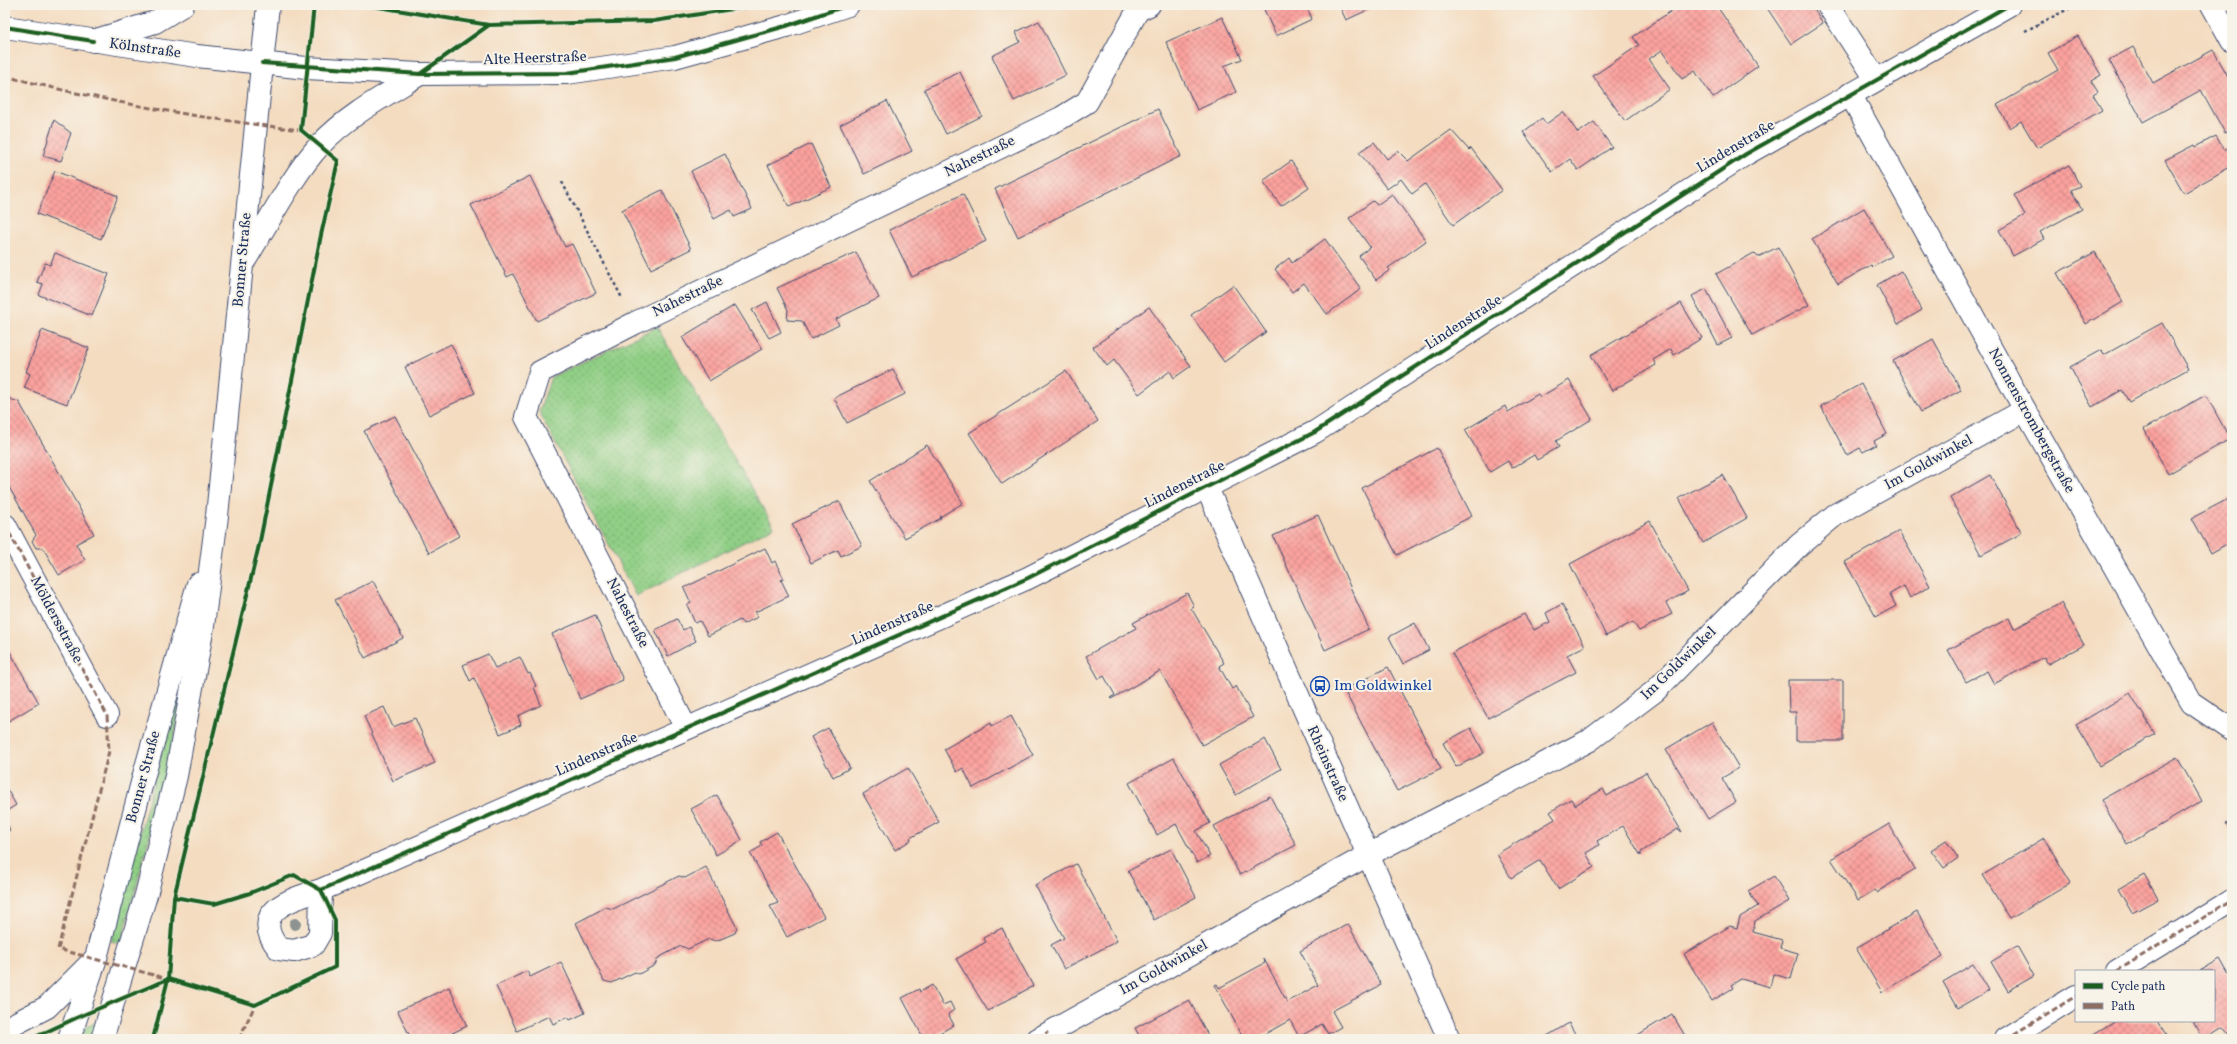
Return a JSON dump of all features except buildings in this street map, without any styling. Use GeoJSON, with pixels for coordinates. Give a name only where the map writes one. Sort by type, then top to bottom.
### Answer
{"type":"FeatureCollection","features":[{"type":"Feature","properties":{"kind":"street"},"geometry":{"type":"LineString","coordinates":[[93,41],[155,22],[184,5]]}},
{"type":"Feature","properties":{"kind":"street","name":"Bonner Straße"},"geometry":{"type":"LineString","coordinates":[[102,1039],[146,895],[176,776],[204,626],[217,516],[268,5]]}},
{"type":"Feature","properties":{"kind":"street","name":"Alte Heerstraße"},"geometry":{"type":"LineString","coordinates":[[262,63],[420,74],[567,73],[675,57],[786,26],[848,5]]}},
{"type":"Feature","properties":{"kind":"street","name":"Nahestraße"},"geometry":{"type":"LineString","coordinates":[[686,728],[526,417],[540,372],[635,323],[1061,118],[1087,102],[1138,10],[1149,5]]}},
{"type":"Feature","properties":{"kind":"street"},"geometry":{"type":"LineString","coordinates":[[1828,5],[1876,79]]}},
{"type":"Feature","properties":{"kind":"street","name":"Lindenstraße"},"geometry":{"type":"LineString","coordinates":[[321,890],[1028,578],[1315,432],[1739,158],[2009,5]]}},
{"type":"Feature","properties":{"kind":"street"},"geometry":{"type":"LineString","coordinates":[[2212,5],[2232,41]]}},
{"type":"Feature","properties":{"kind":"street","name":"Kölnstraße"},"geometry":{"type":"LineString","coordinates":[[5,27],[197,56],[262,63]]}},
{"type":"Feature","properties":{"kind":"street"},"geometry":{"type":"LineString","coordinates":[[243,262],[298,175],[320,145],[362,110],[420,74]]}},
{"type":"Feature","properties":{"kind":"street","name":"Nonnenstrombergstraße"},"geometry":{"type":"LineString","coordinates":[[1850,94],[2025,410],[2192,703],[2232,730]]}},
{"type":"Feature","properties":{"kind":"street","name":"Im Goldwinkel"},"geometry":{"type":"LineString","coordinates":[[1038,1039],[1368,855],[1590,740],[1655,691],[1799,545],[1835,515],[2025,410]]}},
{"type":"Feature","properties":{"kind":"street","name":"Rheinstraße"},"geometry":{"type":"LineString","coordinates":[[1207,488],[1449,1039]]}},
{"type":"Feature","properties":{"kind":"street","name":"Bonner Straße"},"geometry":{"type":"LineString","coordinates":[[69,1039],[96,958],[145,771],[217,516]]}},
{"type":"Feature","properties":{"kind":"street","name":"Möldersstraße"},"geometry":{"type":"LineString","coordinates":[[5,525],[107,715]]}},
{"type":"Feature","properties":{"kind":"street"},"geometry":{"type":"LineString","coordinates":[[2119,970],[2232,900]]}},
{"type":"Feature","properties":{"kind":"street"},"geometry":{"type":"LineString","coordinates":[[5,1029],[47,1007],[96,958]]}},
{"type":"Feature","properties":{"kind":"street"},"geometry":{"type":"LineString","coordinates":[[2006,1039],[2075,997]]}},
{"type":"Feature","properties":{"kind":"path"},"geometry":{"type":"LineString","coordinates":[[562,182],[635,323]]}},
{"type":"Feature","properties":{"kind":"green space"},"geometry":{"type":"Polygon","coordinates":[[[657,327],[774,527],[636,596],[539,412],[551,377],[657,327]]]}},
{"type":"Feature","properties":{"kind":"green space"},"geometry":{"type":"Polygon","coordinates":[[[196,623],[171,756],[121,944],[111,941],[196,623]]]}},
{"type":"Feature","properties":{"kind":"green space"},"geometry":{"type":"Polygon","coordinates":[[[97,1022],[91,1039],[80,1039],[84,1028],[97,1022]]]}},
{"type":"Feature","properties":{"kind":"marked path"},"geometry":{"type":"LineString","coordinates":[[5,76],[115,101],[189,115],[301,130]]}},
{"type":"Feature","properties":{"kind":"marked path"},"geometry":{"type":"LineString","coordinates":[[5,525],[107,715],[109,751],[58,949],[168,979]]}},
{"type":"Feature","properties":{"kind":"marked path"},"geometry":{"type":"LineString","coordinates":[[2119,970],[2232,900]]}},
{"type":"Feature","properties":{"kind":"marked path"},"geometry":{"type":"LineString","coordinates":[[2006,1039],[2075,997]]}},
{"type":"Feature","properties":{"kind":"marked path"},"geometry":{"type":"LineString","coordinates":[[239,1039],[255,1005]]}},
{"type":"Feature","properties":{"kind":"marked path"},"geometry":{"type":"LineString","coordinates":[[1038,1039],[1048,1032]]}},
{"type":"Feature","properties":{"kind":"cycle path"},"geometry":{"type":"LineString","coordinates":[[153,1039],[168,979],[174,897],[260,541],[321,235],[338,161],[301,130],[314,5]]}},
{"type":"Feature","properties":{"kind":"cycle path"},"geometry":{"type":"LineString","coordinates":[[366,5],[489,25],[654,21],[759,5]]}},
{"type":"Feature","properties":{"kind":"cycle path"},"geometry":{"type":"LineString","coordinates":[[262,63],[420,74],[567,73],[675,57],[786,26],[848,5]]}},
{"type":"Feature","properties":{"kind":"cycle path"},"geometry":{"type":"LineString","coordinates":[[321,890],[1028,578],[1315,432],[1746,154],[2009,5]]}},
{"type":"Feature","properties":{"kind":"cycle path"},"geometry":{"type":"LineString","coordinates":[[420,74],[489,25]]}},
{"type":"Feature","properties":{"kind":"cycle path"},"geometry":{"type":"LineString","coordinates":[[5,27],[93,41]]}},
{"type":"Feature","properties":{"kind":"cycle path"},"geometry":{"type":"LineString","coordinates":[[31,1039],[168,979],[255,1005],[335,967],[335,920],[321,890],[294,875],[250,893],[214,904],[174,897]]}},
{"type":"Feature","properties":{"kind":"place","name":"Im Goldwinkel"},"geometry":{"type":"Point","coordinates":[1320,686]}}]}
